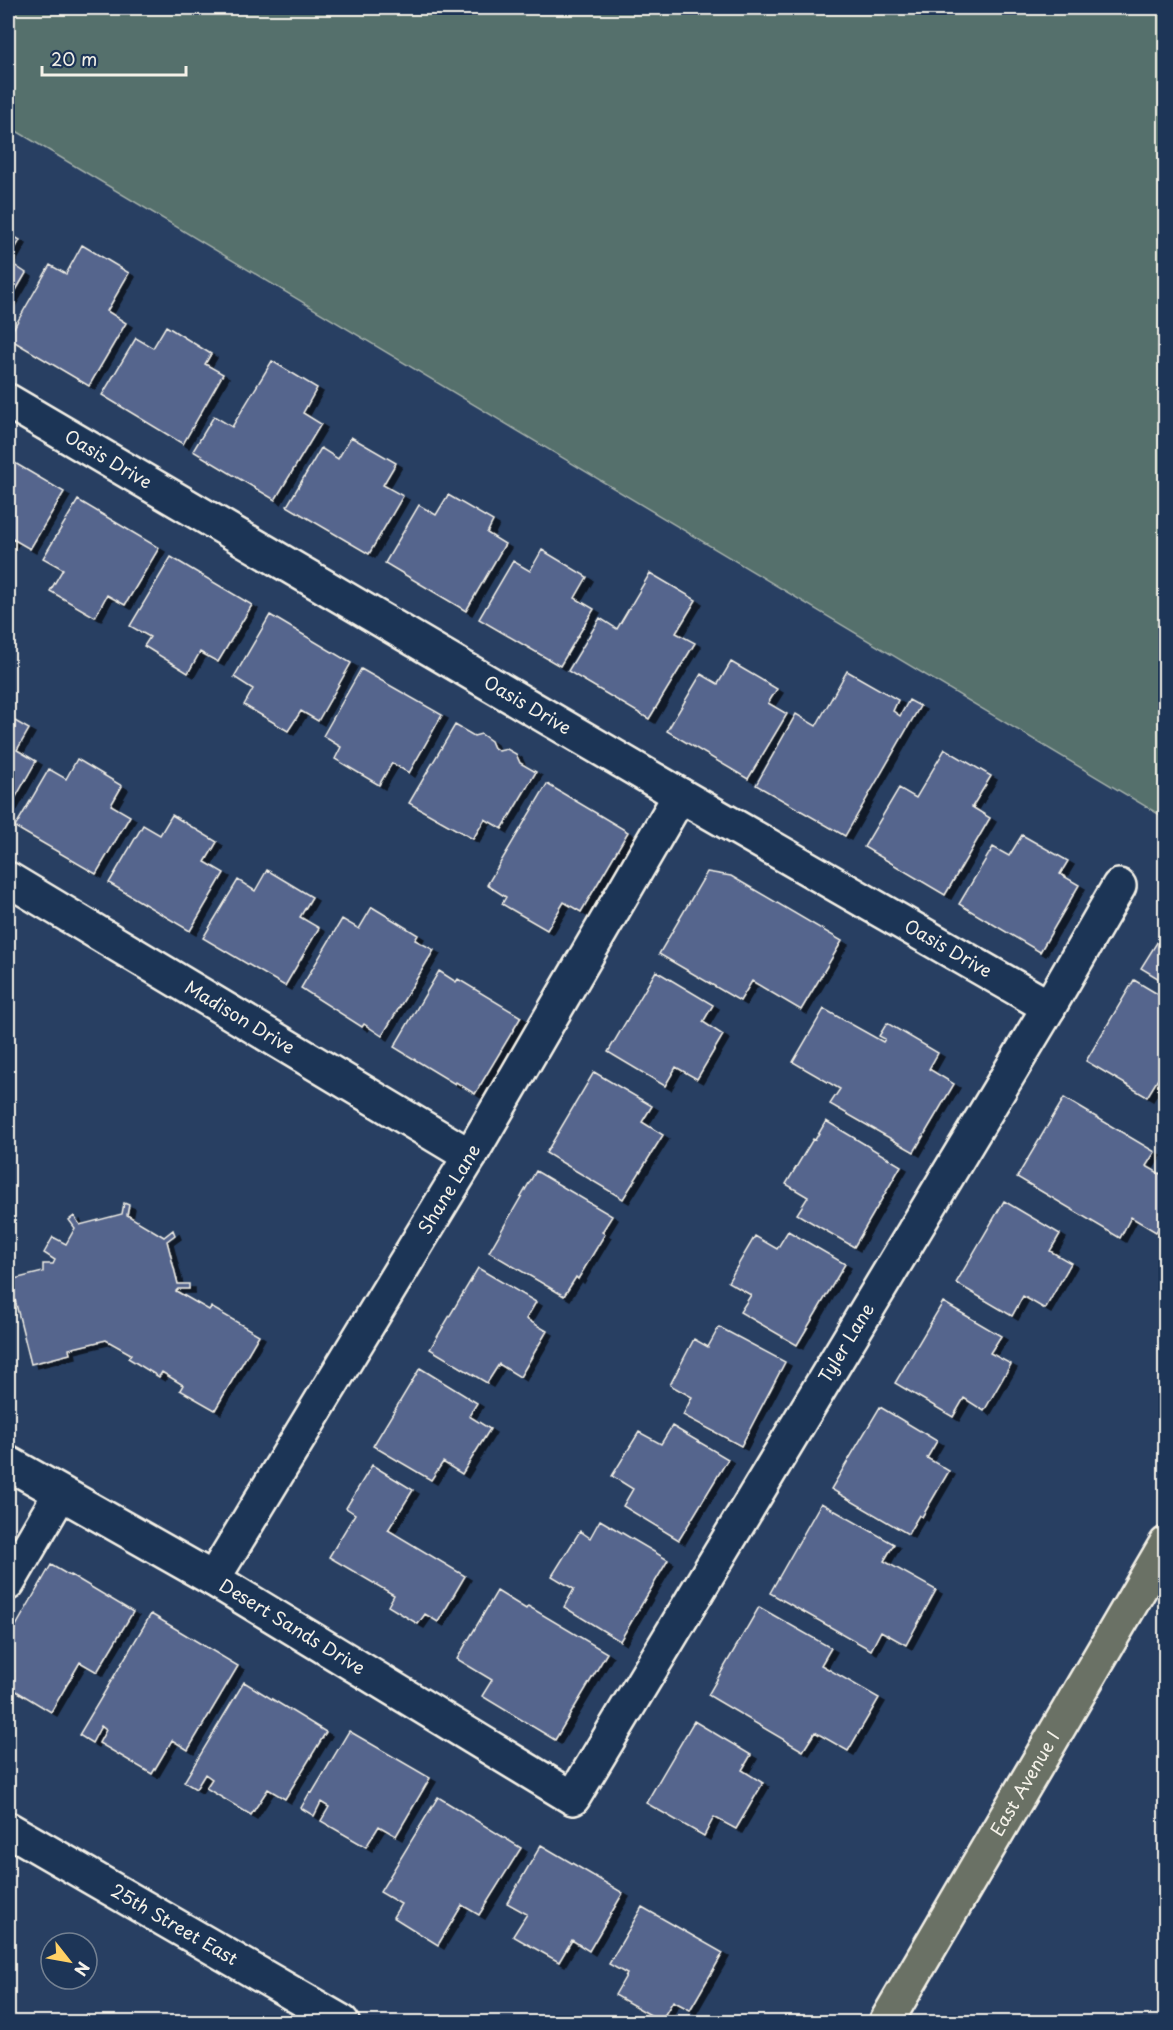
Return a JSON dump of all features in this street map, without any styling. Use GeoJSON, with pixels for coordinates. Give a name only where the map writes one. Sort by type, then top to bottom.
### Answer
{"type":"FeatureCollection","features":[{"type":"Feature","properties":{"kind":"main road","name":"East Avenue I"},"geometry":{"type":"LineString","coordinates":[[886,2022],[1166,1544]]}},
{"type":"Feature","properties":{"kind":"street","name":"Oasis Drive"},"geometry":{"type":"LineString","coordinates":[[8,401],[680,795],[1049,1007]]}},
{"type":"Feature","properties":{"kind":"street","name":"Shane Lane"},"geometry":{"type":"LineString","coordinates":[[213,1580],[471,1156],[680,795]]}},
{"type":"Feature","properties":{"kind":"street","name":"Madison Drive"},"geometry":{"type":"LineString","coordinates":[[8,879],[471,1156]]}},
{"type":"Feature","properties":{"kind":"street","name":"Tyler Lane"},"geometry":{"type":"LineString","coordinates":[[573,1798],[1049,1007],[1119,886]]}},
{"type":"Feature","properties":{"kind":"street","name":"Desert Sands Drive"},"geometry":{"type":"LineString","coordinates":[[12,1476],[60,1494],[213,1580],[573,1798]]}},
{"type":"Feature","properties":{"kind":"street"},"geometry":{"type":"LineString","coordinates":[[8,1583],[60,1494]]}},
{"type":"Feature","properties":{"kind":"street","name":"25th Street East"},"geometry":{"type":"LineString","coordinates":[[8,1829],[342,2022]]}},
{"type":"Feature","properties":{"kind":"green space"},"geometry":{"type":"Polygon","coordinates":[[[8,8],[1165,8],[1165,818],[8,126],[8,8]]]}},
{"type":"Feature","properties":{"kind":"building"},"geometry":{"type":"Polygon","coordinates":[[[8,233],[20,240],[8,261],[8,233]]]}},
{"type":"Feature","properties":{"kind":"building"},"geometry":{"type":"Polygon","coordinates":[[[82,245],[129,273],[107,311],[126,323],[89,386],[8,338],[50,265],[66,274],[82,245]]]}},
{"type":"Feature","properties":{"kind":"building"},"geometry":{"type":"Polygon","coordinates":[[[8,261],[26,273],[8,304],[8,261]]]}},
{"type":"Feature","properties":{"kind":"building"},"geometry":{"type":"Polygon","coordinates":[[[166,326],[211,354],[205,364],[223,374],[183,444],[102,395],[136,338],[153,348],[166,326]]]}},
{"type":"Feature","properties":{"kind":"building"},"geometry":{"type":"Polygon","coordinates":[[[272,361],[317,388],[303,413],[321,424],[275,500],[193,451],[214,416],[232,427],[272,361]]]}},
{"type":"Feature","properties":{"kind":"building"},"geometry":{"type":"Polygon","coordinates":[[[351,437],[396,463],[383,485],[403,496],[369,554],[287,506],[321,448],[338,459],[351,437]]]}},
{"type":"Feature","properties":{"kind":"building"},"geometry":{"type":"Polygon","coordinates":[[[8,459],[64,492],[30,549],[13,539],[8,548],[8,459]]]}},
{"type":"Feature","properties":{"kind":"building"},"geometry":{"type":"Polygon","coordinates":[[[448,495],[493,521],[487,533],[505,544],[466,611],[385,563],[419,505],[436,515],[448,495]]]}},
{"type":"Feature","properties":{"kind":"building"},"geometry":{"type":"Polygon","coordinates":[[[78,500],[159,548],[125,605],[107,595],[95,617],[50,591],[63,569],[43,558],[78,500]]]}},
{"type":"Feature","properties":{"kind":"building"},"geometry":{"type":"Polygon","coordinates":[[[542,550],[587,577],[575,598],[594,609],[560,666],[479,619],[513,561],[530,571],[542,550]]]}},
{"type":"Feature","properties":{"kind":"building"},"geometry":{"type":"Polygon","coordinates":[[[171,557],[252,605],[218,662],[200,652],[188,673],[144,646],[150,637],[130,626],[171,557]]]}},
{"type":"Feature","properties":{"kind":"building"},"geometry":{"type":"Polygon","coordinates":[[[650,573],[696,600],[676,633],[695,643],[649,719],[568,671],[600,618],[617,629],[650,573]]]}},
{"type":"Feature","properties":{"kind":"building"},"geometry":{"type":"Polygon","coordinates":[[[270,615],[351,663],[318,721],[301,711],[288,731],[244,705],[253,689],[234,677],[270,615]]]}},
{"type":"Feature","properties":{"kind":"building"},"geometry":{"type":"Polygon","coordinates":[[[731,662],[777,689],[768,703],[787,714],[748,779],[667,731],[701,674],[718,684],[731,662]]]}},
{"type":"Feature","properties":{"kind":"building"},"geometry":{"type":"Polygon","coordinates":[[[361,669],[442,715],[409,773],[392,763],[379,785],[335,759],[341,747],[323,736],[361,669]]]}},
{"type":"Feature","properties":{"kind":"building"},"geometry":{"type":"Polygon","coordinates":[[[847,671],[898,700],[893,711],[900,716],[909,700],[920,706],[845,836],[756,785],[796,714],[816,726],[847,671]]]}},
{"type":"Feature","properties":{"kind":"building"},"geometry":{"type":"Polygon","coordinates":[[[8,717],[29,729],[17,750],[36,761],[8,811],[8,717]]]}},
{"type":"Feature","properties":{"kind":"building"},"geometry":{"type":"Polygon","coordinates":[[[455,725],[474,736],[481,734],[499,751],[507,749],[516,754],[520,763],[536,772],[502,829],[485,819],[473,839],[409,803],[455,725]]]}},
{"type":"Feature","properties":{"kind":"building"},"geometry":{"type":"Polygon","coordinates":[[[945,749],[991,776],[972,807],[990,818],[945,895],[864,847],[899,788],[916,798],[945,749]]]}},
{"type":"Feature","properties":{"kind":"building"},"geometry":{"type":"Polygon","coordinates":[[[77,759],[122,786],[111,805],[130,816],[96,874],[15,827],[49,769],[66,779],[77,759]]]}},
{"type":"Feature","properties":{"kind":"building"},"geometry":{"type":"Polygon","coordinates":[[[547,784],[628,832],[581,912],[564,902],[547,930],[502,904],[506,897],[487,885],[547,784]]]}},
{"type":"Feature","properties":{"kind":"building"},"geometry":{"type":"Polygon","coordinates":[[[172,815],[217,842],[205,862],[224,873],[190,931],[109,883],[143,825],[160,835],[172,815]]]}},
{"type":"Feature","properties":{"kind":"building"},"geometry":{"type":"Polygon","coordinates":[[[1022,835],[1068,861],[1060,874],[1079,885],[1040,952],[959,904],[993,847],[1009,856],[1022,835]]]}},
{"type":"Feature","properties":{"kind":"building"},"geometry":{"type":"Polygon","coordinates":[[[267,870],[312,897],[300,917],[319,928],[285,986],[203,938],[238,880],[255,891],[267,870]]]}},
{"type":"Feature","properties":{"kind":"building"},"geometry":{"type":"Polygon","coordinates":[[[707,872],[731,876],[842,941],[801,1010],[752,981],[740,1001],[659,954],[707,872]]]}},
{"type":"Feature","properties":{"kind":"building"},"geometry":{"type":"Polygon","coordinates":[[[372,907],[418,935],[415,940],[434,950],[382,1036],[364,1024],[362,1027],[301,988],[342,919],[359,929],[372,907]]]}},
{"type":"Feature","properties":{"kind":"building"},"geometry":{"type":"Polygon","coordinates":[[[1166,928],[1166,983],[1141,968],[1166,928]]]}},
{"type":"Feature","properties":{"kind":"building"},"geometry":{"type":"Polygon","coordinates":[[[439,971],[456,982],[458,979],[521,1017],[475,1094],[394,1047],[439,971]]]}},
{"type":"Feature","properties":{"kind":"building"},"geometry":{"type":"Polygon","coordinates":[[[656,971],[713,1005],[703,1022],[723,1035],[697,1079],[676,1067],[665,1086],[608,1052],[656,971]]]}},
{"type":"Feature","properties":{"kind":"building"},"geometry":{"type":"Polygon","coordinates":[[[1134,980],[1166,999],[1166,1083],[1158,1079],[1147,1097],[1086,1061],[1134,980]]]}},
{"type":"Feature","properties":{"kind":"building"},"geometry":{"type":"Polygon","coordinates":[[[824,1009],[883,1042],[885,1039],[879,1036],[887,1023],[938,1053],[929,1069],[954,1084],[914,1152],[830,1104],[840,1089],[793,1062],[824,1009]]]}},
{"type":"Feature","properties":{"kind":"building"},"geometry":{"type":"Polygon","coordinates":[[[594,1072],[652,1106],[642,1122],[663,1135],[623,1199],[546,1153],[594,1072]]]}},
{"type":"Feature","properties":{"kind":"building"},"geometry":{"type":"Polygon","coordinates":[[[1064,1098],[1155,1152],[1146,1166],[1166,1177],[1166,1216],[1156,1232],[1131,1217],[1120,1238],[1017,1177],[1064,1098]]]}},
{"type":"Feature","properties":{"kind":"building"},"geometry":{"type":"Polygon","coordinates":[[[826,1121],[901,1166],[854,1247],[797,1214],[808,1197],[786,1184],[826,1121]]]}},
{"type":"Feature","properties":{"kind":"building"},"geometry":{"type":"Polygon","coordinates":[[[536,1171],[612,1216],[602,1232],[605,1234],[578,1279],[576,1277],[564,1296],[489,1252],[536,1171]]]}},
{"type":"Feature","properties":{"kind":"building"},"geometry":{"type":"Polygon","coordinates":[[[1004,1201],[1060,1234],[1050,1251],[1071,1263],[1045,1309],[1023,1296],[1012,1316],[956,1283],[1004,1201]]]}},
{"type":"Feature","properties":{"kind":"building"},"geometry":{"type":"Polygon","coordinates":[[[124,1203],[129,1205],[127,1215],[164,1237],[173,1230],[175,1235],[167,1241],[178,1284],[189,1284],[189,1289],[176,1291],[209,1310],[211,1307],[259,1335],[215,1410],[180,1390],[183,1385],[162,1372],[159,1377],[128,1358],[131,1354],[106,1340],[69,1349],[70,1354],[31,1364],[10,1280],[43,1272],[43,1264],[53,1264],[55,1260],[44,1253],[53,1237],[66,1244],[75,1228],[69,1220],[74,1216],[80,1225],[122,1214],[124,1203]]]}},
{"type":"Feature","properties":{"kind":"building"},"geometry":{"type":"Polygon","coordinates":[[[788,1231],[845,1264],[797,1345],[740,1312],[751,1295],[728,1282],[755,1236],[777,1249],[788,1231]]]}},
{"type":"Feature","properties":{"kind":"building"},"geometry":{"type":"Polygon","coordinates":[[[478,1268],[536,1302],[526,1319],[547,1331],[520,1377],[499,1364],[487,1383],[430,1349],[478,1268]]]}},
{"type":"Feature","properties":{"kind":"building"},"geometry":{"type":"Polygon","coordinates":[[[943,1302],[1001,1336],[990,1353],[1011,1364],[984,1411],[964,1398],[953,1417],[895,1383],[943,1302]]]}},
{"type":"Feature","properties":{"kind":"building"},"geometry":{"type":"Polygon","coordinates":[[[719,1327],[785,1362],[741,1446],[683,1415],[692,1397],[670,1385],[694,1339],[708,1347],[719,1327]]]}},
{"type":"Feature","properties":{"kind":"building"},"geometry":{"type":"Polygon","coordinates":[[[420,1368],[477,1403],[469,1416],[490,1429],[462,1474],[443,1462],[431,1480],[373,1446],[420,1368]]]}},
{"type":"Feature","properties":{"kind":"building"},"geometry":{"type":"Polygon","coordinates":[[[880,1407],[937,1441],[927,1458],[949,1471],[922,1517],[919,1515],[908,1534],[831,1489],[880,1407]]]}},
{"type":"Feature","properties":{"kind":"building"},"geometry":{"type":"Polygon","coordinates":[[[672,1426],[728,1459],[679,1540],[623,1506],[633,1489],[612,1476],[639,1432],[661,1444],[672,1426]]]}},
{"type":"Feature","properties":{"kind":"building"},"geometry":{"type":"Polygon","coordinates":[[[372,1465],[413,1490],[388,1530],[465,1576],[438,1622],[425,1614],[418,1624],[388,1606],[394,1595],[329,1557],[355,1514],[346,1508],[372,1465]]]}},
{"type":"Feature","properties":{"kind":"building"},"geometry":{"type":"Polygon","coordinates":[[[821,1503],[894,1544],[884,1561],[936,1590],[906,1645],[881,1631],[871,1650],[770,1593],[821,1503]]]}},
{"type":"Feature","properties":{"kind":"building"},"geometry":{"type":"Polygon","coordinates":[[[600,1520],[668,1560],[620,1641],[564,1607],[574,1589],[552,1576],[580,1531],[590,1538],[600,1520]]]}},
{"type":"Feature","properties":{"kind":"building"},"geometry":{"type":"Polygon","coordinates":[[[51,1565],[133,1612],[97,1672],[80,1662],[51,1712],[8,1686],[14,1671],[8,1666],[8,1640],[51,1565]]]}},
{"type":"Feature","properties":{"kind":"building"},"geometry":{"type":"Polygon","coordinates":[[[497,1591],[526,1609],[528,1606],[607,1653],[555,1740],[482,1696],[492,1680],[457,1659],[497,1591]]]}},
{"type":"Feature","properties":{"kind":"building"},"geometry":{"type":"Polygon","coordinates":[[[759,1607],[831,1648],[821,1665],[879,1698],[848,1751],[815,1732],[803,1751],[708,1695],[759,1607]]]}},
{"type":"Feature","properties":{"kind":"building"},"geometry":{"type":"Polygon","coordinates":[[[151,1614],[238,1666],[188,1750],[172,1740],[152,1774],[99,1743],[106,1730],[101,1726],[92,1743],[79,1735],[151,1614]]]}},
{"type":"Feature","properties":{"kind":"building"},"geometry":{"type":"Polygon","coordinates":[[[244,1682],[326,1732],[285,1799],[268,1789],[251,1815],[206,1788],[212,1779],[205,1774],[196,1789],[184,1782],[244,1682]]]}},
{"type":"Feature","properties":{"kind":"building"},"geometry":{"type":"Polygon","coordinates":[[[694,1721],[751,1755],[742,1770],[763,1783],[736,1829],[714,1817],[704,1836],[646,1803],[694,1721]]]}},
{"type":"Feature","properties":{"kind":"building"},"geometry":{"type":"Polygon","coordinates":[[[349,1731],[430,1778],[396,1836],[379,1826],[366,1847],[321,1821],[329,1807],[321,1802],[314,1816],[301,1808],[349,1731]]]}},
{"type":"Feature","properties":{"kind":"building"},"geometry":{"type":"Polygon","coordinates":[[[438,1797],[521,1848],[479,1915],[462,1905],[438,1945],[393,1917],[401,1904],[380,1892],[438,1797]]]}},
{"type":"Feature","properties":{"kind":"building"},"geometry":{"type":"Polygon","coordinates":[[[541,1845],[623,1893],[589,1951],[572,1940],[559,1962],[513,1936],[527,1914],[507,1903],[541,1845]]]}},
{"type":"Feature","properties":{"kind":"building"},"geometry":{"type":"Polygon","coordinates":[[[642,1907],[723,1953],[690,2010],[673,2001],[661,2021],[615,1995],[627,1974],[609,1964],[642,1907]]]}}]}
